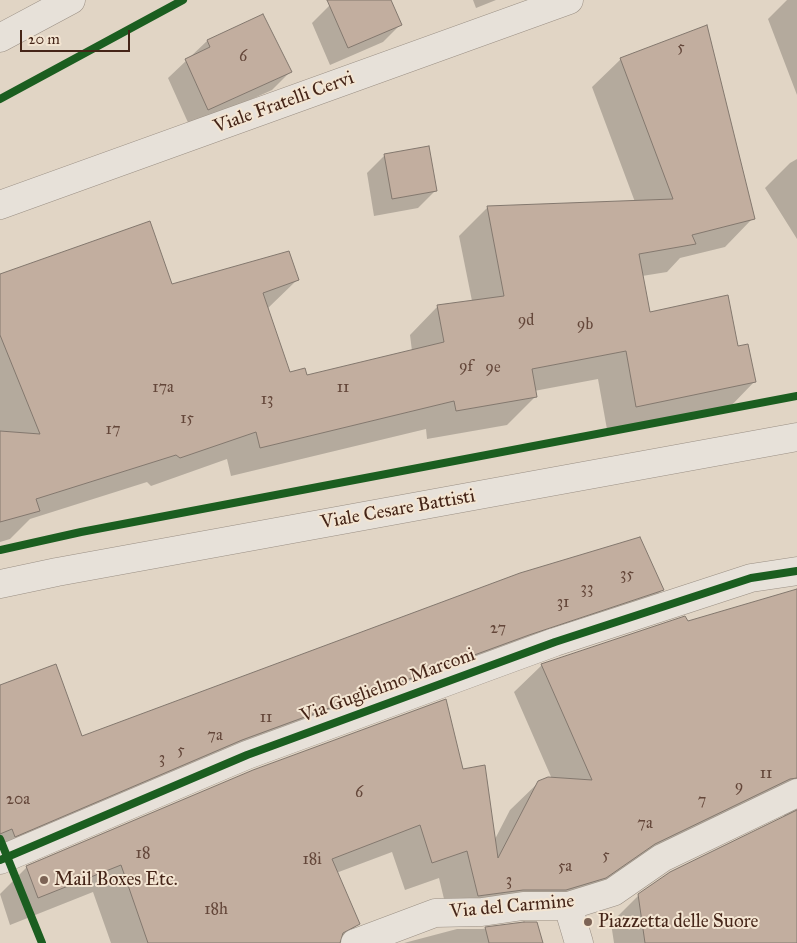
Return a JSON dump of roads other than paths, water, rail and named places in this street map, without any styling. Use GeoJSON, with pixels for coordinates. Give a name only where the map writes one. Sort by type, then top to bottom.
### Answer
{"type":"FeatureCollection","features":[{"type":"Feature","properties":{"kind":"street"},"geometry":{"type":"LineString","coordinates":[[0,38],[71,0]]}},
{"type":"Feature","properties":{"kind":"street","name":"Viale Fratelli Cervi"},"geometry":{"type":"LineString","coordinates":[[0,205],[569,0]]}},
{"type":"Feature","properties":{"kind":"street","name":"Viale Cesare Battisti"},"geometry":{"type":"LineString","coordinates":[[0,584],[797,437]]}},
{"type":"Feature","properties":{"kind":"street","name":"Via Guglielmo Marconi"},"geometry":{"type":"LineString","coordinates":[[0,860],[247,756],[546,645],[751,578],[797,571]]}},
{"type":"Feature","properties":{"kind":"street","name":"Via del Carmine"},"geometry":{"type":"LineString","coordinates":[[355,943],[435,913],[482,912],[523,906],[568,906],[612,892],[662,858],[797,793]]}},
{"type":"Feature","properties":{"kind":"street"},"geometry":{"type":"LineString","coordinates":[[568,906],[579,943]]}},
{"type":"Feature","properties":{"kind":"place","name":"Mail Boxes Etc."},"geometry":{"type":"Point","coordinates":[44,880]}},
{"type":"Feature","properties":{"kind":"place","name":"Piazzetta delle Suore"},"geometry":{"type":"Point","coordinates":[588,922]}}]}
